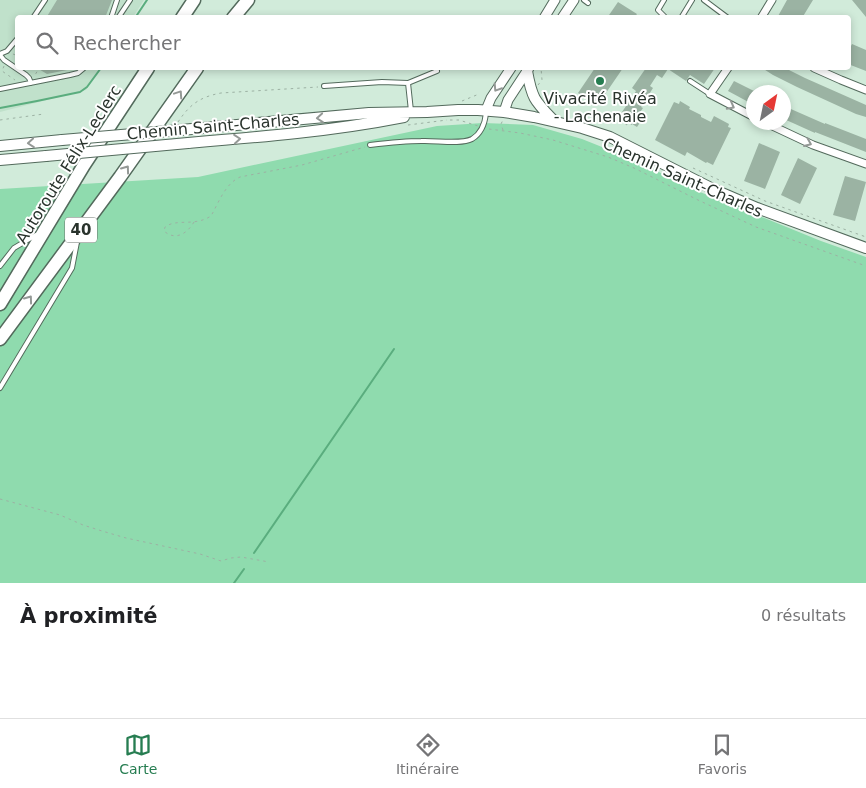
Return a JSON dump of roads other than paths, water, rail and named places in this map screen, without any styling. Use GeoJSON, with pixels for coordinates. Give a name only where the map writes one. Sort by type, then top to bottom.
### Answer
{"type":"FeatureCollection","features":[{"type":"Feature","properties":{"kind":"highway"},"geometry":{"type":"LineString","coordinates":[[184,15],[194,0]]}},
{"type":"Feature","properties":{"kind":"highway"},"geometry":{"type":"LineString","coordinates":[[234,15],[242,0]]}},
{"type":"Feature","properties":{"kind":"highway"},"geometry":{"type":"LineString","coordinates":[[235,15],[248,0]]}},
{"type":"Feature","properties":{"kind":"highway","name":"Autoroute Félix-Leclerc"},"geometry":{"type":"LineString","coordinates":[[0,304],[108,127],[147,70]]}},
{"type":"Feature","properties":{"kind":"highway","name":"40"},"geometry":{"type":"LineString","coordinates":[[0,338],[137,154],[196,70]]}},
{"type":"Feature","properties":{"kind":"main road"},"geometry":{"type":"LineString","coordinates":[[528,70],[530,88],[534,98],[554,121]]}},
{"type":"Feature","properties":{"kind":"main road","name":"Chemin Saint-Charles"},"geometry":{"type":"LineString","coordinates":[[0,160],[296,133],[370,124],[427,112],[486,110],[504,116],[554,121],[589,130],[616,140],[757,208],[866,248]]}},
{"type":"Feature","properties":{"kind":"main road","name":"Chemin Saint-Charles"},"geometry":{"type":"LineString","coordinates":[[0,146],[369,114],[412,114]]}},
{"type":"Feature","properties":{"kind":"street"},"geometry":{"type":"LineString","coordinates":[[546,15],[555,0]]}},
{"type":"Feature","properties":{"kind":"street"},"geometry":{"type":"LineString","coordinates":[[564,15],[574,0]]}},
{"type":"Feature","properties":{"kind":"street"},"geometry":{"type":"LineString","coordinates":[[763,15],[772,0]]}},
{"type":"Feature","properties":{"kind":"street"},"geometry":{"type":"LineString","coordinates":[[486,110],[491,98],[510,70]]}},
{"type":"Feature","properties":{"kind":"street"},"geometry":{"type":"LineString","coordinates":[[504,116],[508,100],[527,70]]}},
{"type":"Feature","properties":{"kind":"street"},"geometry":{"type":"LineString","coordinates":[[727,70],[710,94],[746,114]]}},
{"type":"Feature","properties":{"kind":"street"},"geometry":{"type":"LineString","coordinates":[[818,70],[866,90]]}},
{"type":"Feature","properties":{"kind":"street"},"geometry":{"type":"LineString","coordinates":[[781,130],[813,145],[866,164]]}},
{"type":"Feature","properties":{"kind":"lane"},"geometry":{"type":"LineString","coordinates":[[35,15],[45,0]]}},
{"type":"Feature","properties":{"kind":"lane"},"geometry":{"type":"LineString","coordinates":[[112,15],[117,0]]}},
{"type":"Feature","properties":{"kind":"lane"},"geometry":{"type":"LineString","coordinates":[[120,15],[130,0]]}},
{"type":"Feature","properties":{"kind":"lane"},"geometry":{"type":"LineString","coordinates":[[663,15],[658,10],[664,0]]}},
{"type":"Feature","properties":{"kind":"lane"},"geometry":{"type":"LineString","coordinates":[[683,15],[692,0]]}},
{"type":"Feature","properties":{"kind":"lane"},"geometry":{"type":"LineString","coordinates":[[704,0],[724,15]]}},
{"type":"Feature","properties":{"kind":"lane"},"geometry":{"type":"LineString","coordinates":[[15,42],[7,51],[0,54],[4,60],[15,68]]}},
{"type":"Feature","properties":{"kind":"lane"},"geometry":{"type":"LineString","coordinates":[[19,70],[29,78],[31,83]]}},
{"type":"Feature","properties":{"kind":"lane"},"geometry":{"type":"LineString","coordinates":[[0,89],[75,74],[81,70]]}},
{"type":"Feature","properties":{"kind":"lane"},"geometry":{"type":"LineString","coordinates":[[324,86],[382,82],[408,83],[437,71]]}},
{"type":"Feature","properties":{"kind":"lane"},"geometry":{"type":"LineString","coordinates":[[690,82],[710,94]]}},
{"type":"Feature","properties":{"kind":"lane"},"geometry":{"type":"LineString","coordinates":[[408,83],[412,114]]}},
{"type":"Feature","properties":{"kind":"lane"},"geometry":{"type":"LineString","coordinates":[[370,145],[472,139],[483,127],[486,110]]}},
{"type":"Feature","properties":{"kind":"lane"},"geometry":{"type":"LineString","coordinates":[[0,266],[14,248],[44,231]]}},
{"type":"Feature","properties":{"kind":"lane"},"geometry":{"type":"LineString","coordinates":[[0,388],[72,268],[79,233]]}},
{"type":"Feature","properties":{"kind":"waterway"},"geometry":{"type":"LineString","coordinates":[[137,15],[147,0]]}},
{"type":"Feature","properties":{"kind":"waterway"},"geometry":{"type":"LineString","coordinates":[[0,108],[80,92],[87,87],[100,70]]}},
{"type":"Feature","properties":{"kind":"waterway"},"geometry":{"type":"LineString","coordinates":[[254,553],[394,349]]}},
{"type":"Feature","properties":{"kind":"waterway"},"geometry":{"type":"LineString","coordinates":[[234,583],[244,569]]}},
{"type":"Feature","properties":{"kind":"place","name":"Vivacité Rivéa - Lachenaie"},"geometry":{"type":"Point","coordinates":[600,81]}}]}
